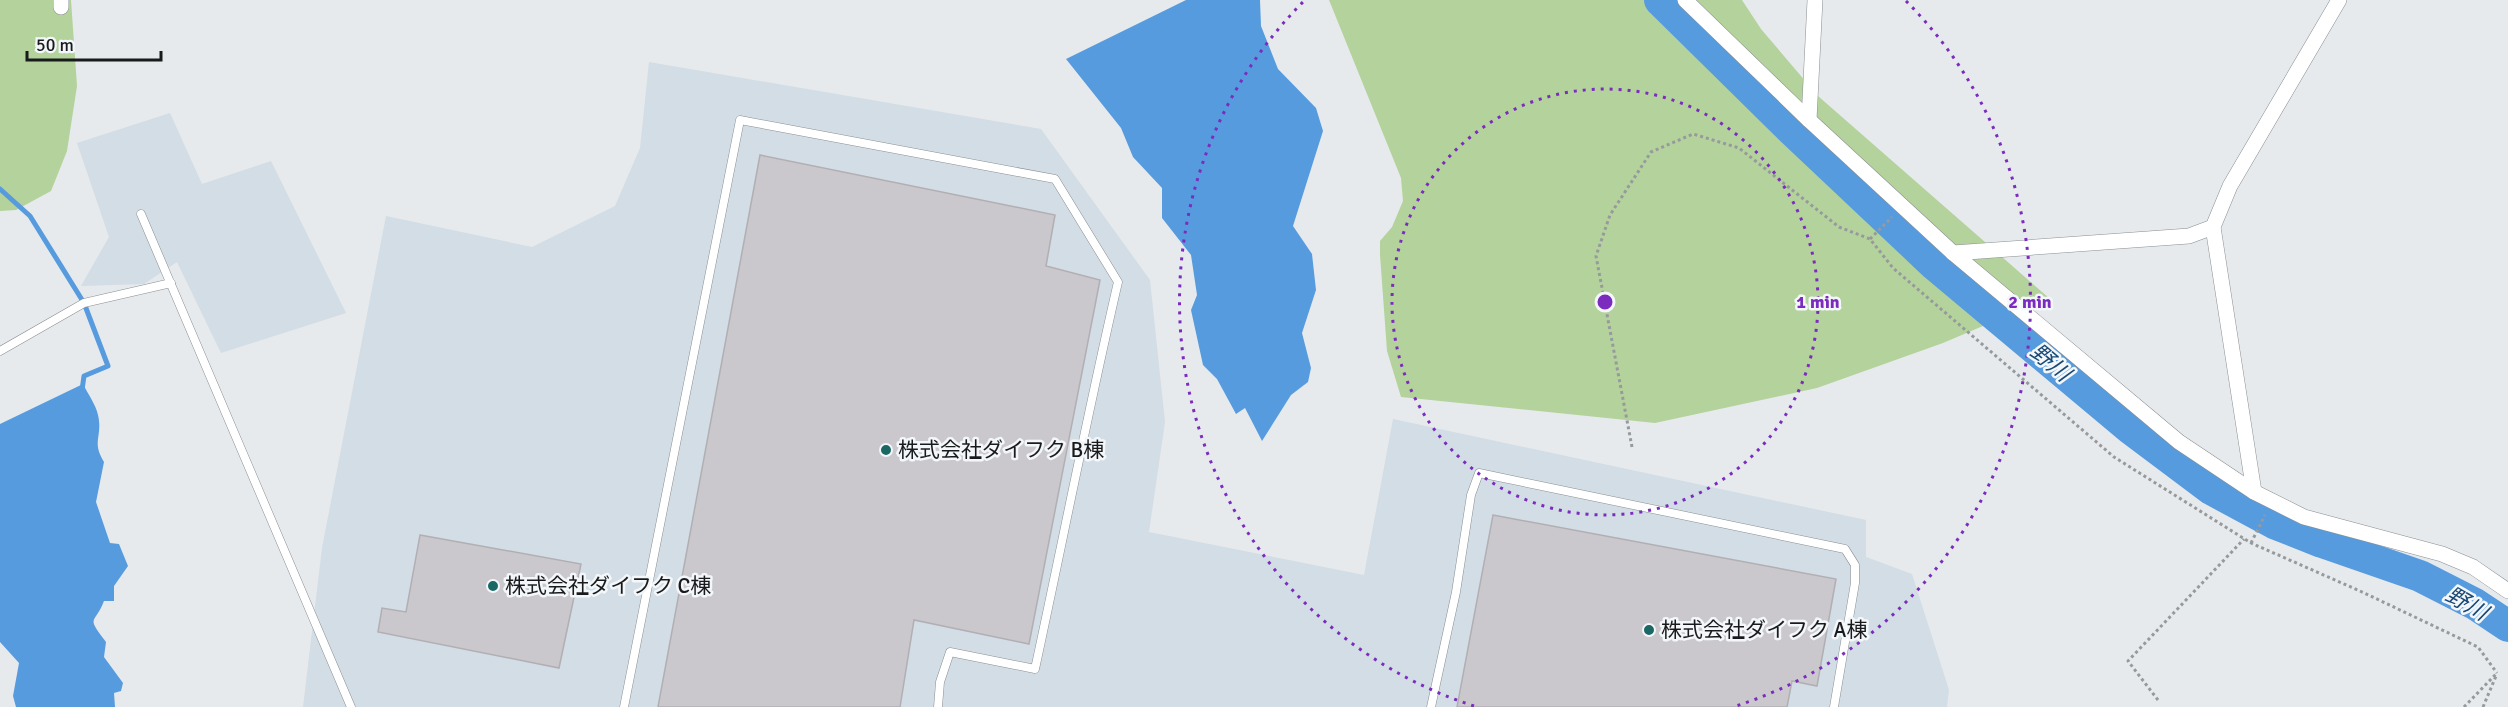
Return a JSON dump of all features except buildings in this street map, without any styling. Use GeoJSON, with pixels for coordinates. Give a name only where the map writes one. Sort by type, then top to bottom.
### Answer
{"type":"FeatureCollection","features":[{"type":"Feature","properties":{"kind":"street"},"geometry":{"type":"LineString","coordinates":[[1685,0],[1809,120],[1953,253],[2179,442],[2254,492],[2304,517],[2442,554],[2473,567],[2508,591]]}},
{"type":"Feature","properties":{"kind":"street"},"geometry":{"type":"LineString","coordinates":[[1809,120],[1815,0]]}},
{"type":"Feature","properties":{"kind":"street"},"geometry":{"type":"LineString","coordinates":[[2254,492],[2213,227],[2230,186],[2339,0]]}},
{"type":"Feature","properties":{"kind":"street"},"geometry":{"type":"LineString","coordinates":[[1953,253],[2189,236],[2213,227]]}},
{"type":"Feature","properties":{"kind":"lane"},"geometry":{"type":"LineString","coordinates":[[624,707],[740,120],[1055,179],[1118,282],[1084,429],[1067,528],[1035,669],[950,652],[940,682],[938,707]]}},
{"type":"Feature","properties":{"kind":"lane"},"geometry":{"type":"LineString","coordinates":[[141,214],[351,707]]}},
{"type":"Feature","properties":{"kind":"lane"},"geometry":{"type":"LineString","coordinates":[[0,351],[84,303],[171,283]]}},
{"type":"Feature","properties":{"kind":"lane"},"geometry":{"type":"LineString","coordinates":[[1431,707],[1456,592],[1471,495],[1479,473],[1845,549],[1855,565],[1855,583],[1834,707]]}},
{"type":"Feature","properties":{"kind":"path"},"geometry":{"type":"LineString","coordinates":[[1632,447],[1596,256],[1610,215],[1651,152],[1693,134],[1739,148],[1839,226],[1870,239],[1893,268],[2114,457],[2251,543],[2478,647],[2497,673]]}},
{"type":"Feature","properties":{"kind":"path"},"geometry":{"type":"LineString","coordinates":[[1870,239],[1903,206]]}},
{"type":"Feature","properties":{"kind":"path"},"geometry":{"type":"LineString","coordinates":[[2251,543],[2272,501]]}},
{"type":"Feature","properties":{"kind":"path"},"geometry":{"type":"LineString","coordinates":[[2158,700],[2128,661],[2244,539]]}},
{"type":"Feature","properties":{"kind":"path"},"geometry":{"type":"LineString","coordinates":[[2464,707],[2497,673]]}},
{"type":"Feature","properties":{"kind":"path"},"geometry":{"type":"LineString","coordinates":[[2483,707],[2497,673]]}},
{"type":"Feature","properties":{"kind":"shaded area"},"geometry":{"type":"Polygon","coordinates":[[[649,62],[1041,129],[1150,280],[1165,422],[1149,532],[1364,575],[1393,419],[1866,520],[1866,557],[1912,574],[1949,690],[1947,707],[303,707],[322,548],[386,216],[532,247],[615,206],[640,148],[649,62]]]}},
{"type":"Feature","properties":{"kind":"shaded area"},"geometry":{"type":"Polygon","coordinates":[[[170,113],[202,184],[271,161],[346,313],[221,353],[177,262],[144,284],[81,286],[109,237],[77,143],[170,113]]]}},
{"type":"Feature","properties":{"kind":"green space"},"geometry":{"type":"Polygon","coordinates":[[[0,0],[71,0],[77,86],[67,151],[51,191],[16,210],[0,211],[0,0]]]}},
{"type":"Feature","properties":{"kind":"green space"},"geometry":{"type":"Polygon","coordinates":[[[1329,0],[1742,0],[1761,29],[1818,96],[2049,298],[1943,343],[1817,388],[1655,423],[1401,397],[1387,351],[1380,241],[1392,227],[1403,201],[1401,178],[1329,0]]]}},
{"type":"Feature","properties":{"kind":"water"},"geometry":{"type":"Polygon","coordinates":[[[1186,0],[1260,0],[1261,26],[1278,69],[1316,108],[1323,131],[1293,226],[1312,254],[1316,290],[1302,333],[1311,368],[1308,382],[1291,395],[1262,441],[1245,408],[1236,414],[1217,379],[1203,365],[1191,310],[1197,295],[1191,255],[1162,218],[1162,188],[1133,157],[1121,128],[1066,59],[1186,0]]]}},
{"type":"Feature","properties":{"kind":"water"},"geometry":{"type":"Polygon","coordinates":[[[83,384],[97,411],[98,449],[104,462],[96,502],[110,543],[119,544],[128,566],[114,586],[114,601],[104,601],[94,623],[106,642],[104,657],[123,683],[121,691],[114,693],[115,707],[16,707],[13,696],[19,663],[0,642],[0,424],[83,384]]]}},
{"type":"Feature","properties":{"kind":"waterway","name":"野川"},"geometry":{"type":"LineString","coordinates":[[1660,0],[1792,130],[1935,265],[2131,429],[2211,489],[2274,523],[2420,576],[2475,604],[2508,626]]}},
{"type":"Feature","properties":{"kind":"waterway"},"geometry":{"type":"LineString","coordinates":[[0,189],[30,216],[84,303],[108,366],[84,376],[82,390]]}},
{"type":"Feature","properties":{"kind":"place","name":"株式会社ダイフク B棟"},"geometry":{"type":"Point","coordinates":[886,450]}},
{"type":"Feature","properties":{"kind":"place","name":"株式会社ダイフク C棟"},"geometry":{"type":"Point","coordinates":[493,586]}},
{"type":"Feature","properties":{"kind":"place","name":"株式会社ダイフク A棟"},"geometry":{"type":"Point","coordinates":[1649,630]}}]}
